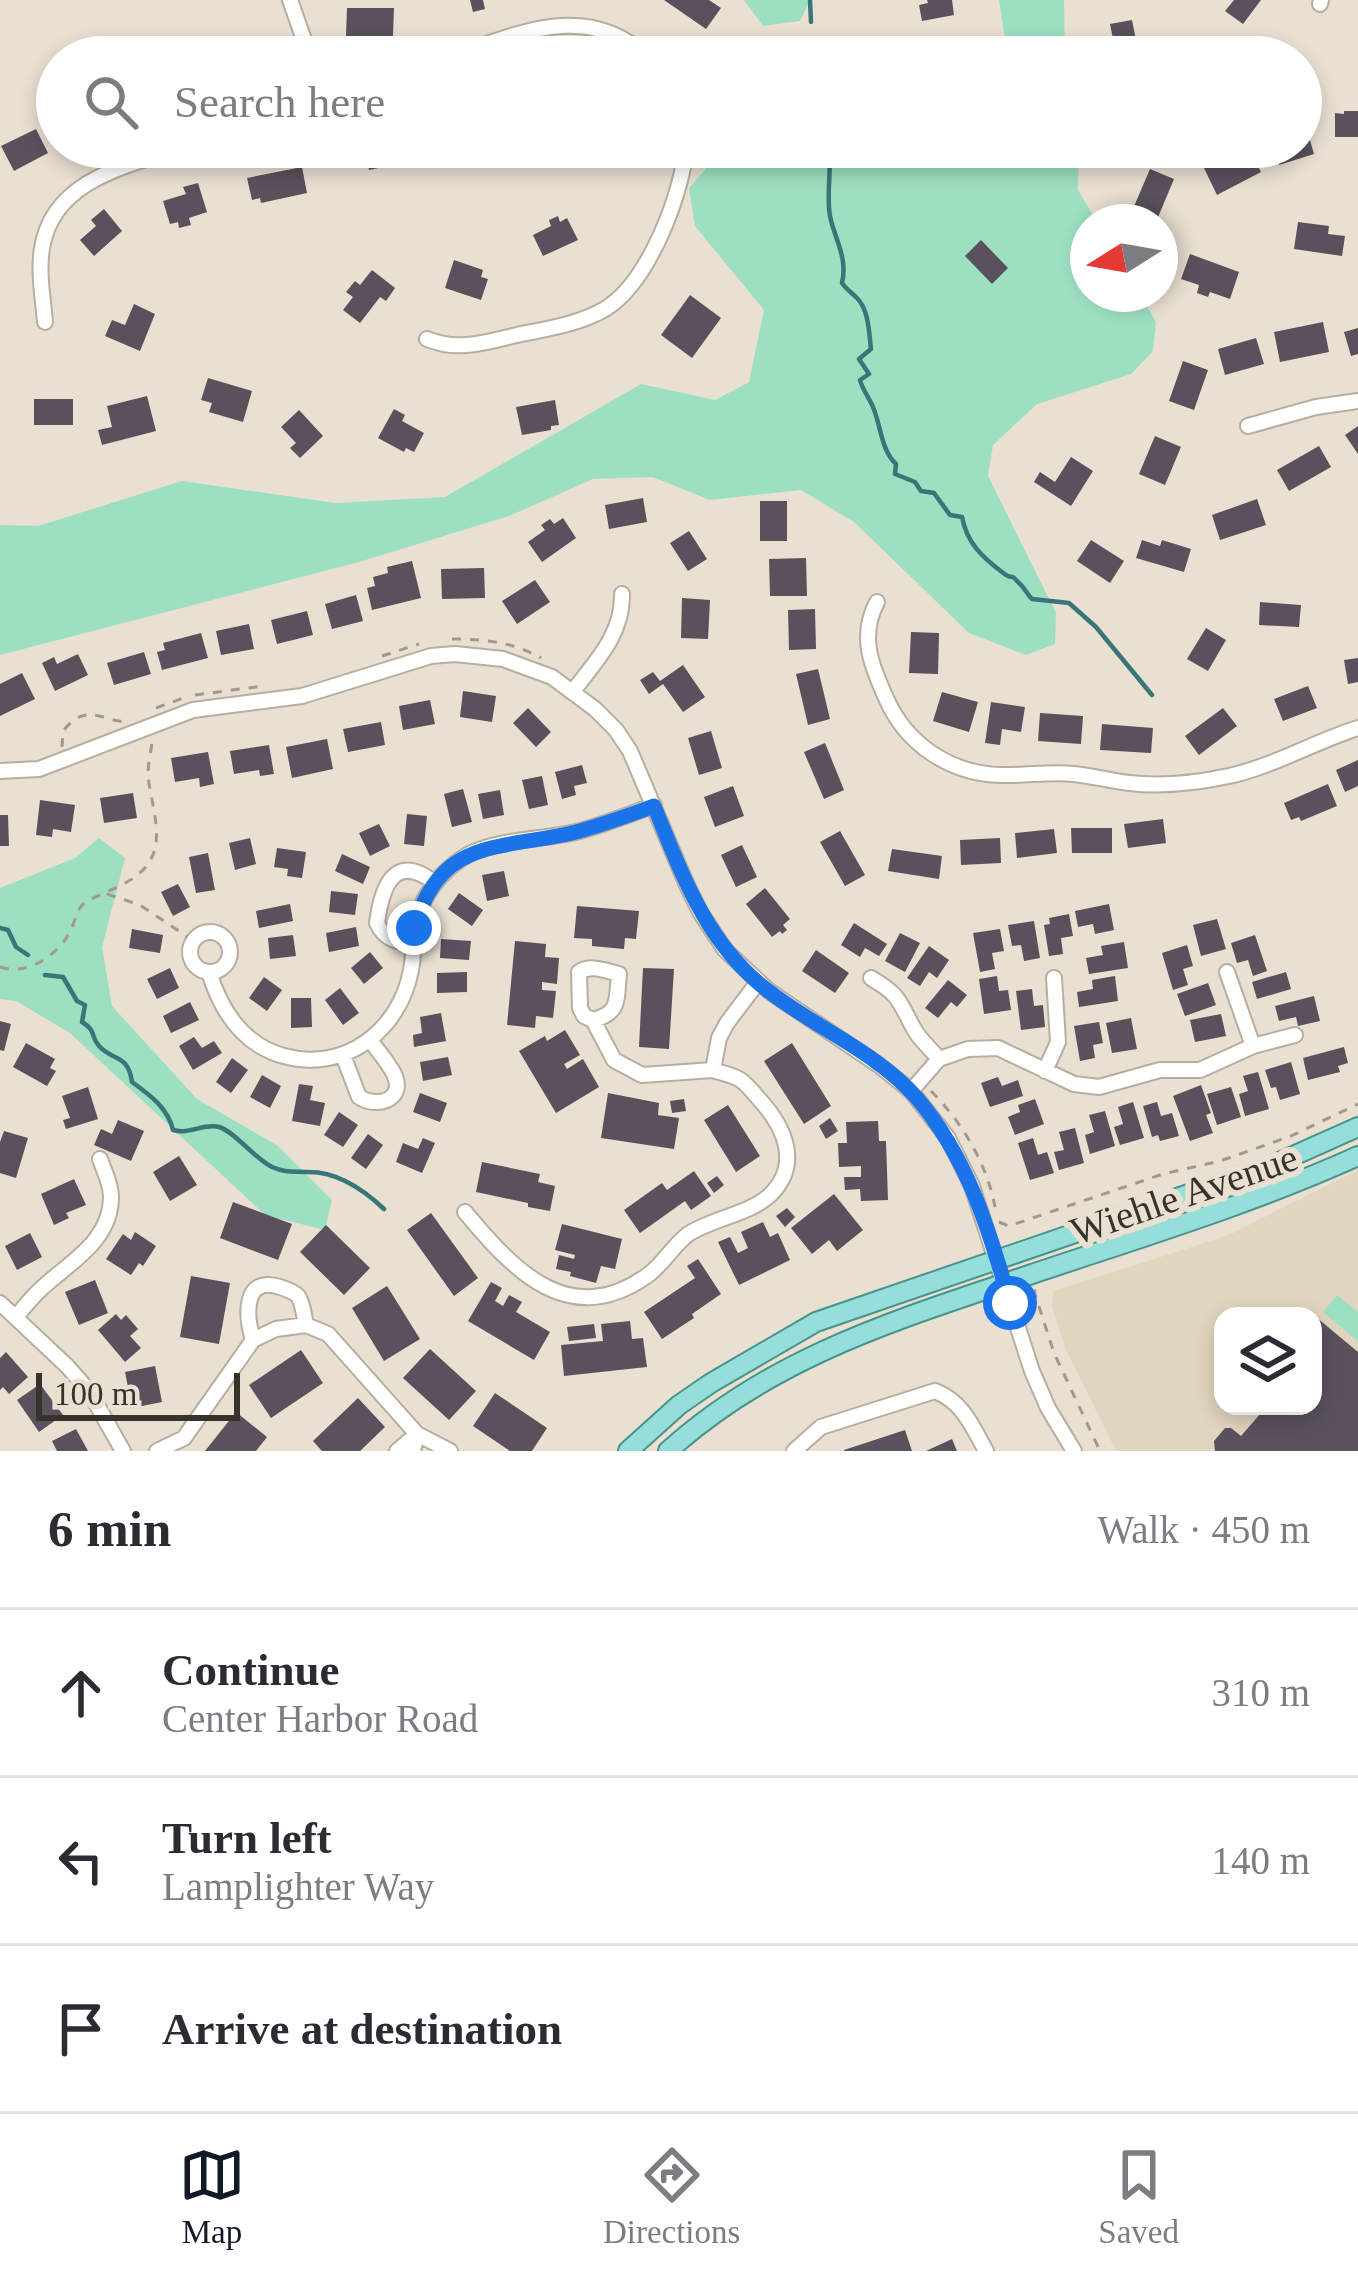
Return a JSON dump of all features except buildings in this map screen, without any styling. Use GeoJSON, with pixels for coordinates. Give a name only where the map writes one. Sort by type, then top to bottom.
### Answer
{"type":"FeatureCollection","features":[{"type":"Feature","properties":{"kind":"main road","name":"Wiehle Avenue"},"geometry":{"type":"LineString","coordinates":[[628,1451],[710,1383],[817,1322],[1274,1165],[1358,1127]]}},
{"type":"Feature","properties":{"kind":"main road","name":"Wiehle Avenue"},"geometry":{"type":"LineString","coordinates":[[668,1451],[727,1405],[833,1345],[1259,1196],[1358,1156]]}},
{"type":"Feature","properties":{"kind":"street"},"geometry":{"type":"LineString","coordinates":[[290,0],[303,36]]}},
{"type":"Feature","properties":{"kind":"street"},"geometry":{"type":"LineString","coordinates":[[511,36],[568,25],[617,36]]}},
{"type":"Feature","properties":{"kind":"street"},"geometry":{"type":"LineString","coordinates":[[45,322],[40,266],[54,213],[92,180],[126,168]]}},
{"type":"Feature","properties":{"kind":"street"},"geometry":{"type":"LineString","coordinates":[[427,339],[441,345],[473,345],[589,317],[619,299],[644,268],[682,168]]}},
{"type":"Feature","properties":{"kind":"street"},"geometry":{"type":"LineString","coordinates":[[1248,426],[1358,401]]}},
{"type":"Feature","properties":{"kind":"street"},"geometry":{"type":"LineString","coordinates":[[574,691],[614,636],[622,594]]}},
{"type":"Feature","properties":{"kind":"street"},"geometry":{"type":"LineString","coordinates":[[877,602],[870,615],[867,646],[889,704],[927,751],[965,770],[1192,783],[1236,775],[1358,728]]}},
{"type":"Feature","properties":{"kind":"street"},"geometry":{"type":"LineString","coordinates":[[0,771],[39,769],[154,718],[217,704],[302,695],[407,662],[455,654],[503,658],[574,691],[616,730],[630,751],[700,912],[725,950],[758,982],[916,1086],[962,1161],[1032,1371],[1074,1451]]}},
{"type":"Feature","properties":{"kind":"street"},"geometry":{"type":"LineString","coordinates":[[209,972],[232,1022],[256,1044],[288,1058],[343,1055],[370,1040],[394,1016],[411,972],[419,912],[435,884],[463,857],[476,850],[573,832],[654,806]]}},
{"type":"Feature","properties":{"kind":"street"},"geometry":{"type":"LineString","coordinates":[[414,943],[394,941],[381,932],[377,916],[393,876],[406,869],[435,884]]}},
{"type":"Feature","properties":{"kind":"street"},"geometry":{"type":"LineString","coordinates":[[202,933],[218,933],[229,944],[229,960],[209,972],[199,968],[193,962],[194,941],[202,933]]}},
{"type":"Feature","properties":{"kind":"street"},"geometry":{"type":"LineString","coordinates":[[1227,972],[1253,1046]]}},
{"type":"Feature","properties":{"kind":"street"},"geometry":{"type":"LineString","coordinates":[[871,978],[903,1003],[916,1032],[940,1058]]}},
{"type":"Feature","properties":{"kind":"street"},"geometry":{"type":"LineString","coordinates":[[1045,1071],[1058,1042],[1054,978]]}},
{"type":"Feature","properties":{"kind":"street"},"geometry":{"type":"LineString","coordinates":[[713,1070],[719,1037],[758,982]]}},
{"type":"Feature","properties":{"kind":"street"},"geometry":{"type":"LineString","coordinates":[[465,1212],[501,1256],[533,1280],[565,1295],[601,1298],[649,1275],[688,1235],[769,1197],[782,1178],[789,1161],[780,1126],[740,1080],[713,1070],[642,1075],[614,1060],[593,1020]]}},
{"type":"Feature","properties":{"kind":"street"},"geometry":{"type":"LineString","coordinates":[[916,1086],[940,1058],[968,1049],[998,1048],[1073,1084],[1099,1087],[1160,1070],[1200,1070],[1253,1046],[1295,1034]]}},
{"type":"Feature","properties":{"kind":"street"},"geometry":{"type":"LineString","coordinates":[[343,1055],[359,1097],[371,1104],[385,1101],[395,1090],[396,1076],[370,1040]]}},
{"type":"Feature","properties":{"kind":"street"},"geometry":{"type":"LineString","coordinates":[[16,1318],[42,1288],[78,1261],[99,1234],[111,1200],[100,1159]]}},
{"type":"Feature","properties":{"kind":"street"},"geometry":{"type":"LineString","coordinates":[[253,1340],[248,1302],[262,1285],[273,1284],[300,1298],[306,1325]]}},
{"type":"Feature","properties":{"kind":"street"},"geometry":{"type":"LineString","coordinates":[[0,1303],[89,1391],[123,1451]]}},
{"type":"Feature","properties":{"kind":"street"},"geometry":{"type":"LineString","coordinates":[[158,1451],[184,1438],[253,1340],[276,1329],[306,1325],[328,1334],[417,1434],[450,1451]]}},
{"type":"Feature","properties":{"kind":"street"},"geometry":{"type":"LineString","coordinates":[[794,1451],[821,1427],[935,1391],[950,1397],[965,1412],[986,1451]]}},
{"type":"Feature","properties":{"kind":"street"},"geometry":{"type":"LineString","coordinates":[[397,1451],[417,1434]]}},
{"type":"Feature","properties":{"kind":"street"},"geometry":{"type":"LineString","coordinates":[[413,1451],[417,1434]]}},
{"type":"Feature","properties":{"kind":"path"},"geometry":{"type":"LineString","coordinates":[[0,968],[36,965],[69,934],[87,900],[139,873],[151,860],[156,841],[148,771],[154,718]]}},
{"type":"Feature","properties":{"kind":"path"},"geometry":{"type":"LineString","coordinates":[[106,893],[140,905],[194,941]]}},
{"type":"Feature","properties":{"kind":"path"},"geometry":{"type":"LineString","coordinates":[[916,1086],[940,1100],[977,1155],[988,1177],[996,1217],[1009,1226],[1163,1174],[1256,1149],[1358,1104]]}},
{"type":"Feature","properties":{"kind":"path"},"geometry":{"type":"LineString","coordinates":[[1034,1291],[1054,1354],[1100,1451]]}},
{"type":"Feature","properties":{"kind":"shaded area"},"geometry":{"type":"Polygon","coordinates":[[[1358,1170],[1358,1451],[1116,1451],[1066,1350],[1052,1307],[1054,1291],[1229,1235],[1358,1170]]]}},
{"type":"Feature","properties":{"kind":"green space"},"geometry":{"type":"Polygon","coordinates":[[[744,0],[810,0],[800,21],[763,26],[744,0]]]}},
{"type":"Feature","properties":{"kind":"green space"},"geometry":{"type":"Polygon","coordinates":[[[999,0],[1064,0],[1065,36],[1005,36],[999,0]]]}},
{"type":"Feature","properties":{"kind":"green space"},"geometry":{"type":"Polygon","coordinates":[[[707,168],[1079,168],[1078,190],[1086,204],[1070,204],[1070,312],[1150,312],[1156,322],[1153,351],[1131,374],[1037,404],[993,445],[988,476],[1056,613],[1055,644],[1026,655],[969,633],[854,522],[801,490],[710,500],[653,477],[593,479],[509,516],[359,562],[0,655],[0,525],[38,526],[182,481],[335,503],[445,497],[641,384],[715,400],[749,382],[764,310],[695,226],[689,188],[707,168]]]}},
{"type":"Feature","properties":{"kind":"green space"},"geometry":{"type":"Polygon","coordinates":[[[99,838],[125,858],[102,947],[112,1006],[197,1099],[278,1146],[332,1200],[325,1230],[265,1215],[70,1033],[16,1001],[0,999],[0,888],[75,858],[99,838]]]}},
{"type":"Feature","properties":{"kind":"green space"},"geometry":{"type":"Polygon","coordinates":[[[1337,1295],[1358,1312],[1358,1341],[1323,1312],[1337,1295]]]}},
{"type":"Feature","properties":{"kind":"waterway"},"geometry":{"type":"LineString","coordinates":[[810,0],[811,22]]}},
{"type":"Feature","properties":{"kind":"waterway"},"geometry":{"type":"LineString","coordinates":[[829,168],[829,208],[842,257],[842,283],[861,303],[869,329],[871,349],[859,359],[869,374],[860,380],[896,464],[895,474],[915,482],[921,491],[934,493],[950,515],[962,517],[976,549],[1032,599],[1069,603],[1096,627],[1152,695]]}},
{"type":"Feature","properties":{"kind":"waterway"},"geometry":{"type":"LineString","coordinates":[[0,928],[8,930],[16,947],[28,955]]}},
{"type":"Feature","properties":{"kind":"waterway"},"geometry":{"type":"LineString","coordinates":[[45,975],[63,977],[77,1001],[85,1005],[82,1022],[96,1042],[124,1063],[132,1082],[163,1109],[173,1130],[219,1127],[272,1167],[340,1179],[384,1209]]}},
{"type":"Feature","properties":{"kind":"route"},"geometry":{"type":"LineString","coordinates":[[414,928],[427,895],[446,872],[476,850],[573,832],[654,806],[700,912],[725,950],[769,991],[880,1066],[930,1114],[962,1161],[1010,1303]]}}]}
